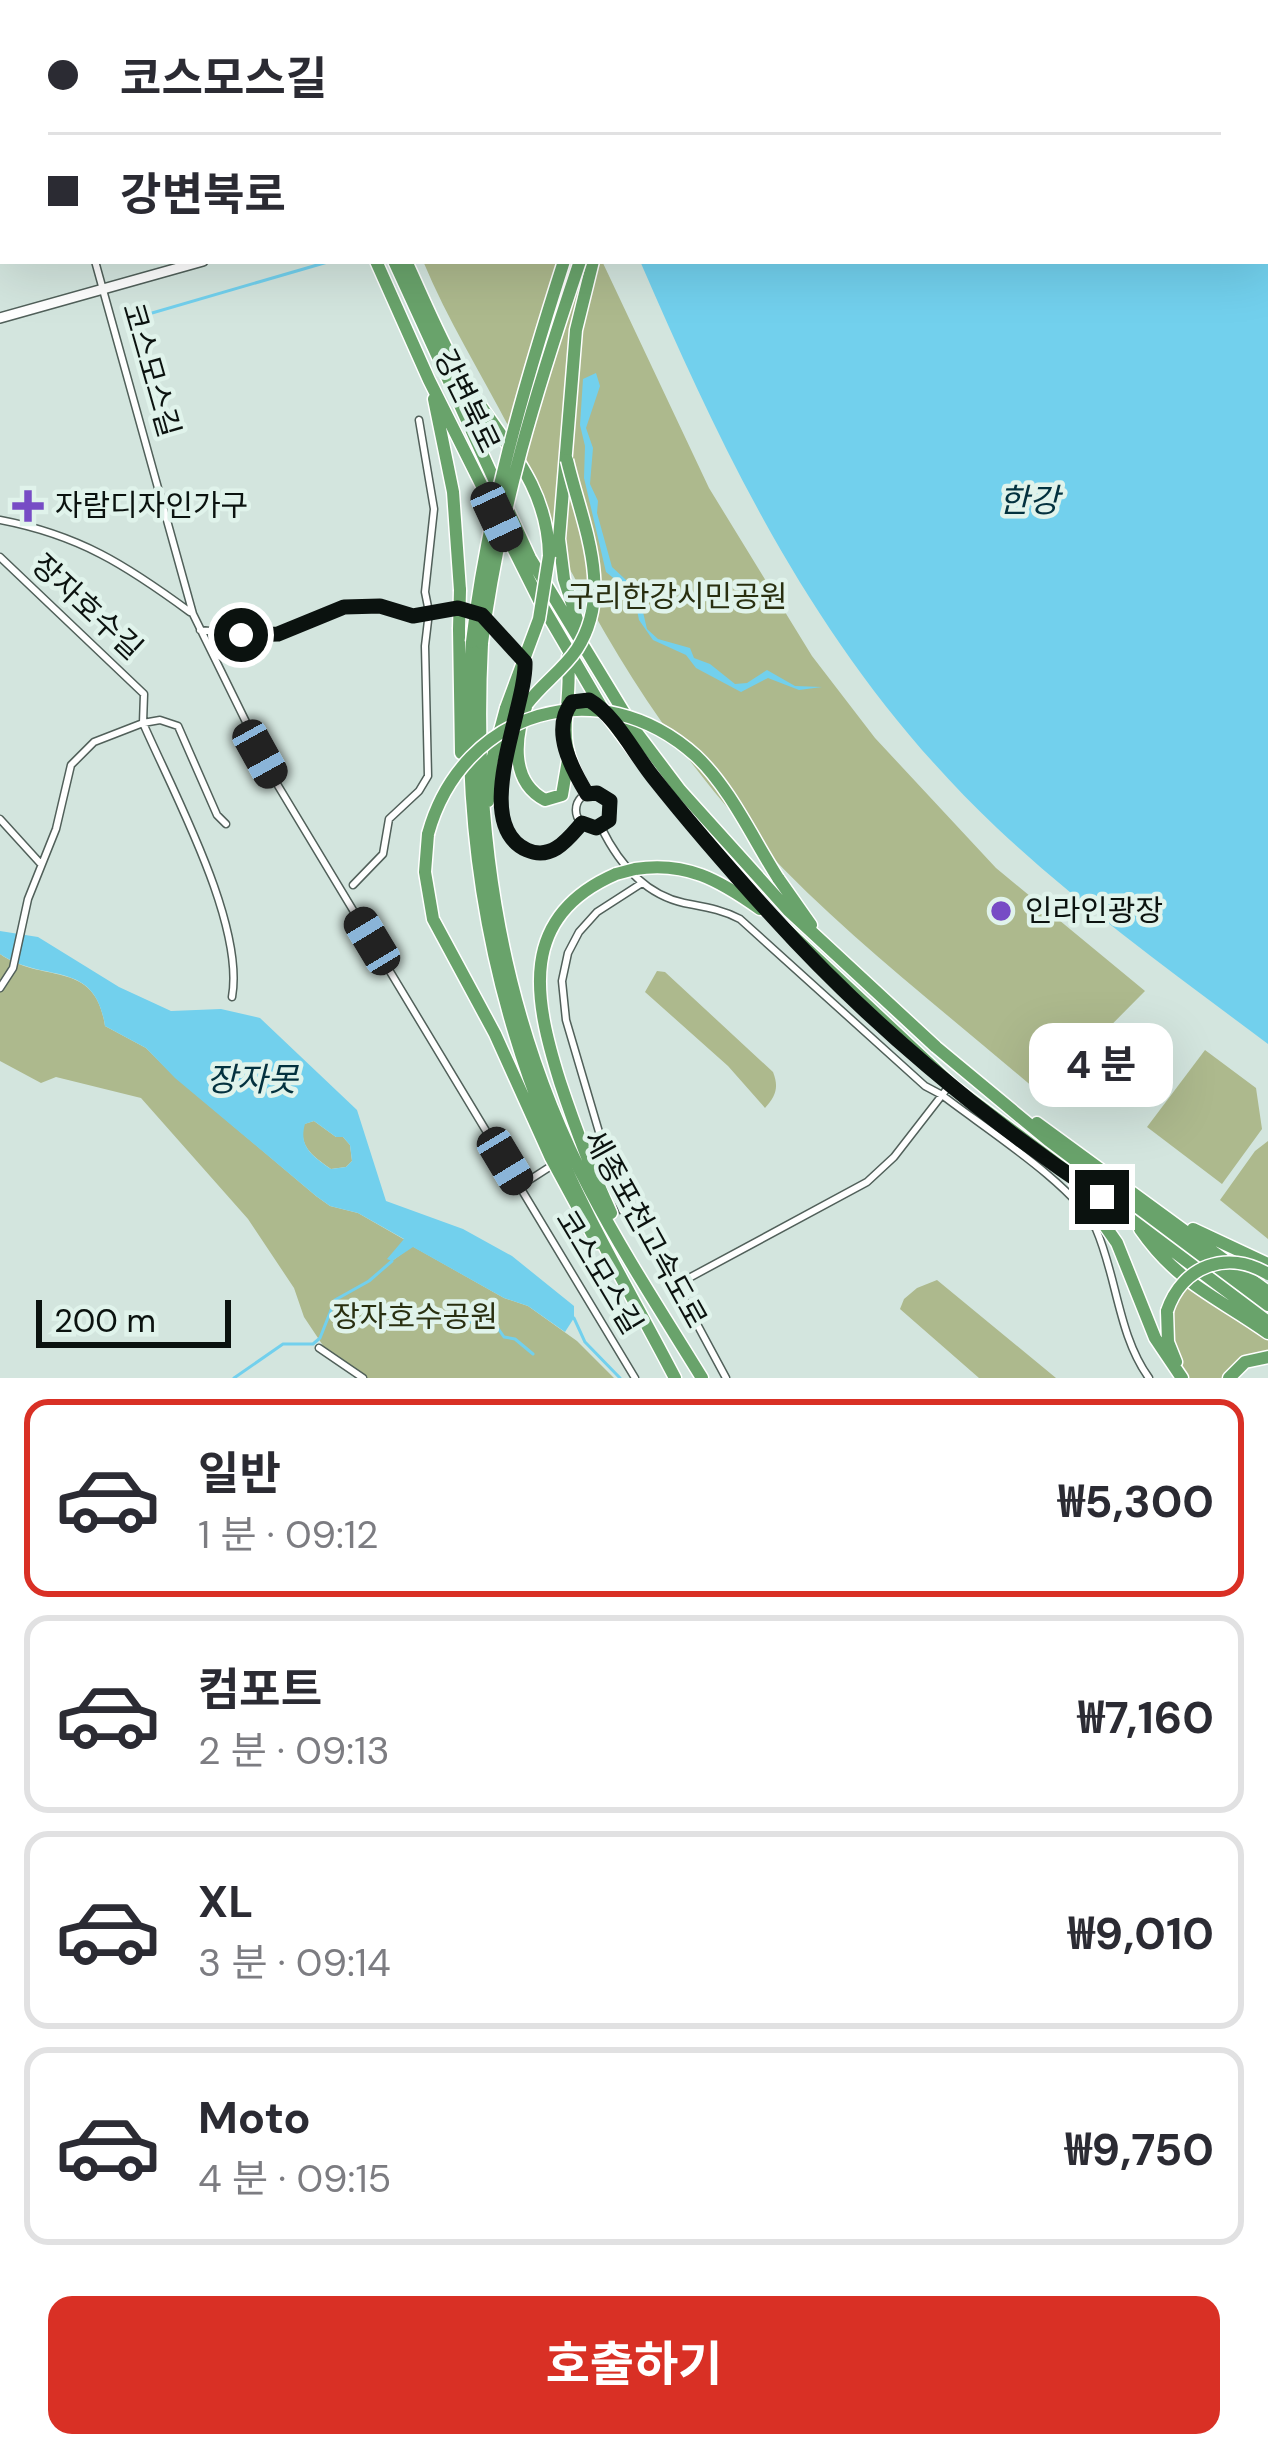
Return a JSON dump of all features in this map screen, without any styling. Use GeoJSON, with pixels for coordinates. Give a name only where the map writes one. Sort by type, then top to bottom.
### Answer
{"type":"FeatureCollection","features":[{"type":"Feature","properties":{"kind":"highway","name":"강변북로"},"geometry":{"type":"LineString","coordinates":[[377,264],[513,552],[605,712],[665,792],[775,919],[953,1086],[1268,1322]]}},
{"type":"Feature","properties":{"kind":"highway","name":"강변북로"},"geometry":{"type":"LineString","coordinates":[[395,264],[521,539],[634,729],[680,790],[788,910],[993,1095],[1268,1305]]}},
{"type":"Feature","properties":{"kind":"highway"},"geometry":{"type":"LineString","coordinates":[[407,264],[457,368],[528,471],[549,531],[539,620],[506,708],[488,794],[506,957]]}},
{"type":"Feature","properties":{"kind":"highway","name":"세종포천고속도로"},"geometry":{"type":"LineString","coordinates":[[563,264],[514,424],[482,561],[468,763],[476,851],[491,949],[549,1130],[675,1378]]}},
{"type":"Feature","properties":{"kind":"highway","name":"세종포천고속도로"},"geometry":{"type":"LineString","coordinates":[[579,264],[520,444],[477,643],[486,866],[520,1018],[562,1132],[589,1189],[702,1378]]}},
{"type":"Feature","properties":{"kind":"highway"},"geometry":{"type":"LineString","coordinates":[[588,654],[564,579],[559,539],[577,329],[592,264]]}},
{"type":"Feature","properties":{"kind":"highway"},"geometry":{"type":"LineString","coordinates":[[429,380],[453,492],[460,590],[458,724],[473,881],[491,949]]}},
{"type":"Feature","properties":{"kind":"highway"},"geometry":{"type":"LineString","coordinates":[[567,460],[593,560],[595,594],[578,646],[527,704],[520,723],[518,755],[523,779],[545,800],[562,795],[568,760],[565,711],[570,679],[568,650]]}},
{"type":"Feature","properties":{"kind":"highway"},"geometry":{"type":"LineString","coordinates":[[565,711],[572,702],[589,700],[605,712]]}},
{"type":"Feature","properties":{"kind":"highway"},"geometry":{"type":"LineString","coordinates":[[632,1296],[567,1190],[495,1034],[437,929],[426,886],[428,834],[453,779],[496,736],[528,718],[551,712],[619,712],[667,733],[699,759],[826,946]]}},
{"type":"Feature","properties":{"kind":"highway"},"geometry":{"type":"LineString","coordinates":[[568,760],[587,794]]}},
{"type":"Feature","properties":{"kind":"highway"},"geometry":{"type":"LineString","coordinates":[[648,1289],[584,1154],[538,1002],[540,965],[555,926],[579,897],[616,874],[634,869],[673,867],[707,875],[775,919]]}},
{"type":"Feature","properties":{"kind":"highway"},"geometry":{"type":"LineString","coordinates":[[993,1095],[1053,1133],[1268,1292]]}},
{"type":"Feature","properties":{"kind":"highway"},"geometry":{"type":"LineString","coordinates":[[1071,1177],[1117,1243],[1155,1338],[1183,1378]]}},
{"type":"Feature","properties":{"kind":"highway"},"geometry":{"type":"LineString","coordinates":[[1145,1199],[1201,1234],[1268,1264]]}},
{"type":"Feature","properties":{"kind":"highway"},"geometry":{"type":"LineString","coordinates":[[1133,1218],[1173,1271],[1235,1307],[1268,1333]]}},
{"type":"Feature","properties":{"kind":"highway"},"geometry":{"type":"LineString","coordinates":[[1183,1378],[1168,1342],[1167,1311],[1185,1278],[1203,1267],[1232,1262],[1268,1274]]}},
{"type":"Feature","properties":{"kind":"highway"},"geometry":{"type":"LineString","coordinates":[[1228,1378],[1245,1362],[1268,1357]]}},
{"type":"Feature","properties":{"kind":"street","name":"코스모스길"},"geometry":{"type":"LineString","coordinates":[[96,264],[193,614],[247,729],[634,1378]]}},
{"type":"Feature","properties":{"kind":"street"},"geometry":{"type":"LineString","coordinates":[[0,318],[192,264]]}},
{"type":"Feature","properties":{"kind":"street"},"geometry":{"type":"LineString","coordinates":[[350,904],[353,885],[383,854],[389,819],[428,776],[424,646],[434,509],[419,420]]}},
{"type":"Feature","properties":{"kind":"street"},"geometry":{"type":"LineString","coordinates":[[0,520],[87,545],[126,565],[193,614]]}},
{"type":"Feature","properties":{"kind":"street","name":"장자호수길"},"geometry":{"type":"LineString","coordinates":[[0,557],[144,694],[143,723],[213,886],[230,943],[232,997]]}},
{"type":"Feature","properties":{"kind":"street"},"geometry":{"type":"LineString","coordinates":[[200,630],[268,637],[344,607],[380,606],[413,616],[458,608],[482,615],[525,662],[525,684],[503,766],[505,826],[526,850],[542,853],[556,849],[582,823]]}},
{"type":"Feature","properties":{"kind":"street"},"geometry":{"type":"LineString","coordinates":[[0,988],[14,967],[40,863],[56,829],[75,757],[94,742],[143,723],[160,720],[178,726],[217,814],[226,824]]}},
{"type":"Feature","properties":{"kind":"street"},"geometry":{"type":"LineString","coordinates":[[582,823],[577,807],[587,794],[597,793],[610,801],[611,816],[601,826]]}},
{"type":"Feature","properties":{"kind":"street"},"geometry":{"type":"LineString","coordinates":[[0,819],[40,863]]}},
{"type":"Feature","properties":{"kind":"street"},"geometry":{"type":"LineString","coordinates":[[582,823],[601,826]]}},
{"type":"Feature","properties":{"kind":"street"},"geometry":{"type":"LineString","coordinates":[[601,826],[618,859],[643,884],[668,898],[740,919],[925,1086],[944,1093],[1083,1208],[1102,1246],[1132,1348],[1149,1378]]}},
{"type":"Feature","properties":{"kind":"street"},"geometry":{"type":"LineString","coordinates":[[643,884],[597,913],[568,952],[562,981],[566,1020],[622,1210],[676,1286],[727,1378]]}},
{"type":"Feature","properties":{"kind":"street"},"geometry":{"type":"LineString","coordinates":[[338,885],[353,885]]}},
{"type":"Feature","properties":{"kind":"street"},"geometry":{"type":"LineString","coordinates":[[676,1286],[867,1182],[894,1157],[944,1093]]}},
{"type":"Feature","properties":{"kind":"street"},"geometry":{"type":"LineString","coordinates":[[589,1147],[602,1143]]}},
{"type":"Feature","properties":{"kind":"street"},"geometry":{"type":"LineString","coordinates":[[520,1186],[548,1168]]}},
{"type":"Feature","properties":{"kind":"street"},"geometry":{"type":"LineString","coordinates":[[319,1348],[363,1378]]}},
{"type":"Feature","properties":{"kind":"green space","name":"구리한강시민공원"},"geometry":{"type":"Polygon","coordinates":[[[424,264],[603,264],[709,488],[812,656],[875,738],[996,868],[1145,991],[1042,1095],[810,895],[739,821],[673,738],[561,553],[519,447],[424,264]]]}},
{"type":"Feature","properties":{"kind":"green space","name":"장자호수공원"},"geometry":{"type":"Polygon","coordinates":[[[0,954],[91,990],[105,1026],[146,1048],[316,1196],[405,1240],[392,1261],[412,1246],[504,1298],[528,1306],[577,1341],[614,1378],[367,1378],[326,1350],[304,1317],[294,1288],[248,1219],[141,1098],[56,1077],[41,1083],[0,1061],[0,954]]]}},
{"type":"Feature","properties":{"kind":"green space"},"geometry":{"type":"Polygon","coordinates":[[[657,971],[665,972],[773,1072],[775,1091],[765,1108],[728,1066],[645,992],[657,971]]]}},
{"type":"Feature","properties":{"kind":"green space"},"geometry":{"type":"Polygon","coordinates":[[[1205,1050],[1256,1088],[1262,1129],[1222,1184],[1147,1127],[1205,1050]]]}},
{"type":"Feature","properties":{"kind":"green space"},"geometry":{"type":"Polygon","coordinates":[[[314,1121],[350,1145],[352,1161],[346,1167],[331,1169],[309,1151],[303,1139],[304,1124],[314,1121]]]}},
{"type":"Feature","properties":{"kind":"green space"},"geometry":{"type":"Polygon","coordinates":[[[1268,1141],[1268,1239],[1220,1200],[1255,1151],[1268,1141]]]}},
{"type":"Feature","properties":{"kind":"green space"},"geometry":{"type":"Polygon","coordinates":[[[937,1280],[1056,1378],[979,1378],[900,1309],[917,1288],[937,1280]]]}},
{"type":"Feature","properties":{"kind":"green space"},"geometry":{"type":"Polygon","coordinates":[[[1185,1286],[1268,1335],[1268,1353],[1224,1378],[1188,1378],[1178,1364],[1168,1316],[1185,1286]]]}},
{"type":"Feature","properties":{"kind":"water","name":"한강"},"geometry":{"type":"Polygon","coordinates":[[[641,264],[1268,264],[1268,1044],[1062,885],[936,766],[833,634],[789,564],[641,264]]]}},
{"type":"Feature","properties":{"kind":"water"},"geometry":{"type":"Polygon","coordinates":[[[596,373],[600,386],[586,428],[593,448],[590,484],[612,567],[638,591],[647,629],[658,639],[690,648],[694,658],[735,684],[747,683],[767,670],[795,686],[822,687],[799,690],[768,678],[741,692],[696,668],[686,655],[653,640],[639,620],[634,595],[606,572],[584,478],[583,379],[596,373]]]}},
{"type":"Feature","properties":{"kind":"water","name":"장자못"},"geometry":{"type":"Polygon","coordinates":[[[0,931],[38,937],[119,987],[171,1011],[221,1009],[260,1018],[357,1110],[386,1201],[463,1229],[512,1256],[574,1306],[574,1318],[565,1332],[528,1306],[504,1298],[413,1247],[392,1261],[387,1259],[404,1239],[316,1196],[146,1048],[105,1026],[91,990],[79,981],[0,954],[0,931]],[[314,1121],[305,1124],[306,1145],[331,1169],[352,1161],[350,1145],[314,1121]]]}},
{"type":"Feature","properties":{"kind":"waterway"},"geometry":{"type":"LineString","coordinates":[[128,320],[321,264]]}},
{"type":"Feature","properties":{"kind":"waterway"},"geometry":{"type":"LineString","coordinates":[[234,1378],[283,1344],[313,1344],[335,1300],[392,1261]]}},
{"type":"Feature","properties":{"kind":"waterway"},"geometry":{"type":"LineString","coordinates":[[464,1318],[479,1327],[497,1327],[504,1337],[515,1339],[533,1354]]}},
{"type":"Feature","properties":{"kind":"waterway"},"geometry":{"type":"LineString","coordinates":[[574,1318],[585,1342],[620,1378]]}},
{"type":"Feature","properties":{"kind":"place","name":"자람디자인가구"},"geometry":{"type":"Point","coordinates":[28,506]}},
{"type":"Feature","properties":{"kind":"place","name":"인라인광장"},"geometry":{"type":"Point","coordinates":[1001,911]}},
{"type":"Feature","properties":{"kind":"route"},"geometry":{"type":"LineString","coordinates":[[241,635],[268,637],[344,607],[364,605],[413,616],[450,608],[482,615],[525,662],[525,684],[503,766],[505,826],[513,838],[526,850],[542,853],[556,849],[582,823],[596,828],[609,820],[610,801],[597,793],[587,794],[564,744],[565,711],[572,702],[596,704],[775,919],[858,1001],[953,1086],[1102,1197]]}}]}
